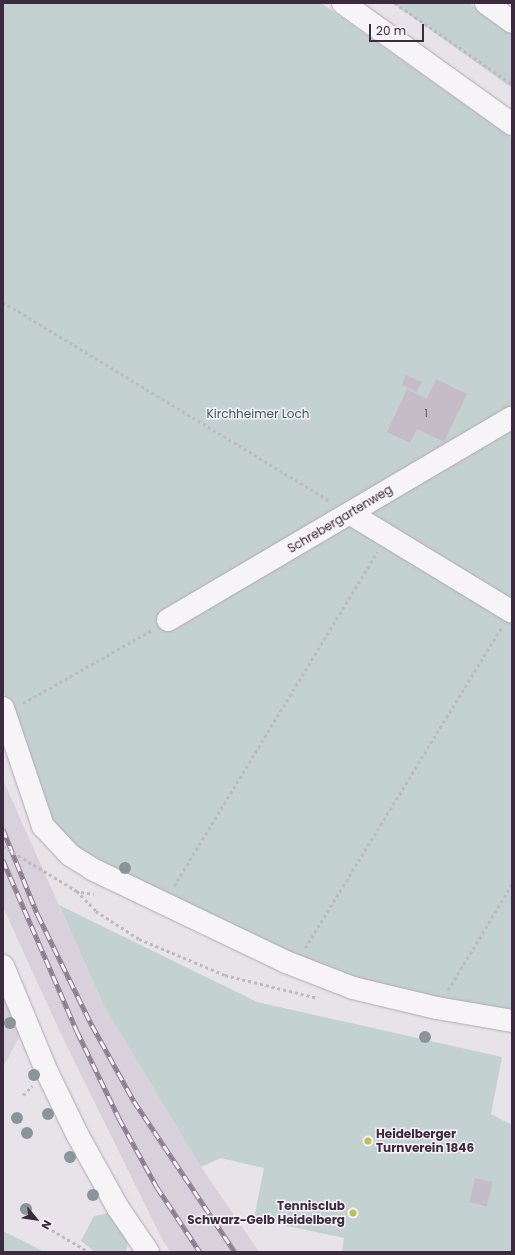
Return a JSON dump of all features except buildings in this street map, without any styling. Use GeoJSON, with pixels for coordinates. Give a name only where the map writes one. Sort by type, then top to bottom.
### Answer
{"type":"FeatureCollection","features":[{"type":"Feature","properties":{"kind":"street"},"geometry":{"type":"LineString","coordinates":[[343,3],[512,124]]}},
{"type":"Feature","properties":{"kind":"street"},"geometry":{"type":"LineString","coordinates":[[486,3],[512,22]]}},
{"type":"Feature","properties":{"kind":"street","name":"Schrebergartenweg"},"geometry":{"type":"LineString","coordinates":[[168,620],[351,514],[512,417]]}},
{"type":"Feature","properties":{"kind":"street"},"geometry":{"type":"LineString","coordinates":[[351,514],[512,612]]}},
{"type":"Feature","properties":{"kind":"street"},"geometry":{"type":"LineString","coordinates":[[4,712],[43,826],[53,840],[70,855],[92,869],[163,904],[295,965],[353,988],[437,1008],[512,1021]]}},
{"type":"Feature","properties":{"kind":"street"},"geometry":{"type":"LineString","coordinates":[[3,966],[47,1072],[77,1134],[118,1208],[148,1252]]}},
{"type":"Feature","properties":{"kind":"path"},"geometry":{"type":"LineString","coordinates":[[395,3],[512,84]]}},
{"type":"Feature","properties":{"kind":"path"},"geometry":{"type":"LineString","coordinates":[[3,302],[351,514]]}},
{"type":"Feature","properties":{"kind":"path"},"geometry":{"type":"LineString","coordinates":[[163,904],[387,536]]}},
{"type":"Feature","properties":{"kind":"path"},"geometry":{"type":"LineString","coordinates":[[295,965],[512,612]]}},
{"type":"Feature","properties":{"kind":"path"},"geometry":{"type":"LineString","coordinates":[[4,712],[168,620]]}},
{"type":"Feature","properties":{"kind":"path"},"geometry":{"type":"LineString","coordinates":[[3,846],[77,891]]}},
{"type":"Feature","properties":{"kind":"path"},"geometry":{"type":"LineString","coordinates":[[437,1008],[512,884]]}},
{"type":"Feature","properties":{"kind":"path"},"geometry":{"type":"LineString","coordinates":[[52,1230],[89,1252]]}},
{"type":"Feature","properties":{"kind":"shaded area"},"geometry":{"type":"Polygon","coordinates":[[[3,780],[104,1006],[201,1167],[259,1252],[171,1252],[163,1241],[61,1034],[3,907],[3,780]]]}},
{"type":"Feature","properties":{"kind":"shaded area"},"geometry":{"type":"Polygon","coordinates":[[[3,980],[24,1028],[3,1067],[3,980]]]}},
{"type":"Feature","properties":{"kind":"green space","name":"Kirchheimer Loch"},"geometry":{"type":"Polygon","coordinates":[[[3,3],[321,3],[512,138],[512,1013],[350,981],[91,862],[48,820],[3,690],[3,3]]]}},
{"type":"Feature","properties":{"kind":"green space"},"geometry":{"type":"Polygon","coordinates":[[[393,3],[469,3],[512,34],[512,88],[393,3]]]}},
{"type":"Feature","properties":{"kind":"green space"},"geometry":{"type":"Polygon","coordinates":[[[59,905],[257,1002],[502,1057],[491,1114],[512,1125],[512,1252],[342,1252],[344,1238],[254,1219],[264,1168],[221,1158],[201,1167],[104,1006],[59,905]]]}},
{"type":"Feature","properties":{"kind":"green space"},"geometry":{"type":"Polygon","coordinates":[[[109,1213],[128,1240],[126,1252],[95,1252],[81,1241],[94,1216],[109,1213]]]}},
{"type":"Feature","properties":{"kind":"green space"},"geometry":{"type":"Polygon","coordinates":[[[3,1231],[45,1252],[3,1252],[3,1231]]]}},
{"type":"Feature","properties":{"kind":"railway"},"geometry":{"type":"LineString","coordinates":[[3,829],[38,915],[92,1025],[134,1101],[235,1252]]}},
{"type":"Feature","properties":{"kind":"railway"},"geometry":{"type":"LineString","coordinates":[[3,860],[77,1031],[119,1118],[157,1187],[200,1252]]}},
{"type":"Feature","properties":{"kind":"place","name":"Heidelberger Turnverein 1846"},"geometry":{"type":"Point","coordinates":[368,1141]}},
{"type":"Feature","properties":{"kind":"place","name":"Tennisclub Schwarz-Gelb Heidelberg"},"geometry":{"type":"Point","coordinates":[353,1213]}}]}
